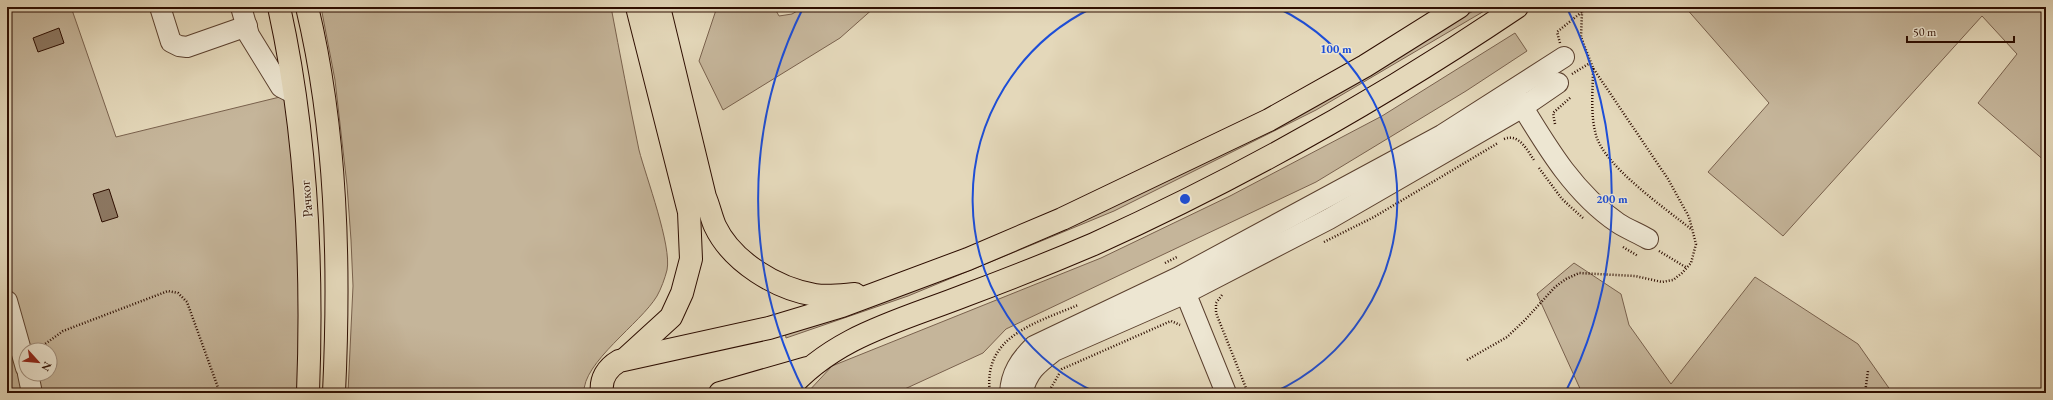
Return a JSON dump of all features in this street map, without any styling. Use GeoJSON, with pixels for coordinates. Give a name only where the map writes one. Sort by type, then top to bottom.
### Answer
{"type":"FeatureCollection","features":[{"type":"Feature","properties":{"kind":"main road","name":"Рачког"},"geometry":{"type":"LineString","coordinates":[[279,7],[295,94],[307,197],[310,249],[308,393]]}},
{"type":"Feature","properties":{"kind":"main road","name":"Рачког"},"geometry":{"type":"LineString","coordinates":[[307,7],[321,81],[333,194],[336,288],[334,393]]}},
{"type":"Feature","properties":{"kind":"main road"},"geometry":{"type":"LineString","coordinates":[[625,359],[670,317],[682,293],[691,260],[689,212],[637,7]]}},
{"type":"Feature","properties":{"kind":"main road"},"geometry":{"type":"LineString","coordinates":[[659,7],[705,197],[716,227],[731,248],[752,269],[771,281],[815,295],[832,296],[884,291]]}},
{"type":"Feature","properties":{"kind":"main road"},"geometry":{"type":"LineString","coordinates":[[602,393],[602,383],[608,370],[614,364],[625,359],[770,328],[884,291],[968,259],[1062,219],[1269,120],[1365,66],[1459,7]]}},
{"type":"Feature","properties":{"kind":"main road"},"geometry":{"type":"LineString","coordinates":[[785,393],[808,368],[840,346],[864,333],[967,295],[1094,244],[1267,160],[1439,60],[1517,7]]}},
{"type":"Feature","properties":{"kind":"main road"},"geometry":{"type":"LineString","coordinates":[[720,393],[808,368]]}},
{"type":"Feature","properties":{"kind":"street"},"geometry":{"type":"LineString","coordinates":[[160,7],[171,42],[179,46],[187,47],[247,26]]}},
{"type":"Feature","properties":{"kind":"street"},"geometry":{"type":"LineString","coordinates":[[241,7],[249,35],[280,87],[295,94]]}},
{"type":"Feature","properties":{"kind":"street"},"geometry":{"type":"LineString","coordinates":[[1518,99],[1564,57]]}},
{"type":"Feature","properties":{"kind":"street"},"geometry":{"type":"LineString","coordinates":[[1022,393],[1026,378],[1035,365],[1054,352],[1182,285],[1442,135],[1518,99],[1565,90]]}},
{"type":"Feature","properties":{"kind":"street"},"geometry":{"type":"LineString","coordinates":[[1518,99],[1565,173],[1577,188],[1618,222],[1648,239]]}},
{"type":"Feature","properties":{"kind":"street"},"geometry":{"type":"LineString","coordinates":[[1010,393],[1011,382],[1019,361],[1034,346],[1182,285]]}},
{"type":"Feature","properties":{"kind":"street"},"geometry":{"type":"LineString","coordinates":[[1182,285],[1226,393]]}},
{"type":"Feature","properties":{"kind":"street"},"geometry":{"type":"LineString","coordinates":[[7,301],[19,342]]}},
{"type":"Feature","properties":{"kind":"street"},"geometry":{"type":"LineString","coordinates":[[30,382],[32,393]]}},
{"type":"Feature","properties":{"kind":"path"},"geometry":{"type":"LineString","coordinates":[[1564,57],[1557,32],[1588,7]]}},
{"type":"Feature","properties":{"kind":"path"},"geometry":{"type":"LineString","coordinates":[[1467,360],[1507,337],[1525,320],[1555,287],[1566,278],[1579,273],[1635,276],[1662,282],[1673,280],[1691,263],[1696,244],[1689,217],[1668,179],[1590,63],[1581,37],[1582,12]]}},
{"type":"Feature","properties":{"kind":"path"},"geometry":{"type":"LineString","coordinates":[[1558,129],[1554,122],[1553,113],[1565,90],[1590,63]]}},
{"type":"Feature","properties":{"kind":"path"},"geometry":{"type":"LineString","coordinates":[[1593,68],[1593,122],[1596,137],[1602,149],[1614,164],[1693,230]]}},
{"type":"Feature","properties":{"kind":"path"},"geometry":{"type":"LineString","coordinates":[[1318,245],[1374,217],[1506,138],[1514,138],[1519,140],[1562,200],[1587,222]]}},
{"type":"Feature","properties":{"kind":"path"},"geometry":{"type":"LineString","coordinates":[[1648,239],[1660,253],[1687,268]]}},
{"type":"Feature","properties":{"kind":"path"},"geometry":{"type":"LineString","coordinates":[[1620,245],[1638,256]]}},
{"type":"Feature","properties":{"kind":"path"},"geometry":{"type":"LineString","coordinates":[[47,342],[63,331],[168,291],[178,293],[187,302],[220,393]]}},
{"type":"Feature","properties":{"kind":"path"},"geometry":{"type":"LineString","coordinates":[[1228,292],[1221,295],[1216,303],[1216,313],[1248,393]]}},
{"type":"Feature","properties":{"kind":"path"},"geometry":{"type":"LineString","coordinates":[[1048,393],[1062,369],[1171,321],[1178,323],[1182,327]]}},
{"type":"Feature","properties":{"kind":"path"},"geometry":{"type":"LineString","coordinates":[[1865,393],[1868,371]]}},
{"type":"Feature","properties":{"kind":"shaded area"},"geometry":{"type":"Polygon","coordinates":[[[7,7],[71,7],[116,137],[288,95],[309,192],[304,393],[7,393],[7,7]]]}},
{"type":"Feature","properties":{"kind":"shaded area"},"geometry":{"type":"Polygon","coordinates":[[[321,7],[611,7],[639,150],[658,211],[668,259],[667,270],[657,296],[649,307],[602,356],[592,369],[586,381],[584,393],[348,393],[353,286],[351,240],[347,185],[335,80],[321,7]]]}},
{"type":"Feature","properties":{"kind":"shaded area"},"geometry":{"type":"Polygon","coordinates":[[[717,7],[774,7],[779,16],[792,14],[804,7],[875,7],[840,38],[723,110],[699,61],[717,7]]]}},
{"type":"Feature","properties":{"kind":"shaded area"},"geometry":{"type":"Polygon","coordinates":[[[1480,7],[1491,7],[1316,110],[1114,211],[908,296],[786,338],[785,331],[1313,105],[1480,7]]]}},
{"type":"Feature","properties":{"kind":"shaded area"},"geometry":{"type":"Polygon","coordinates":[[[1685,7],[2046,7],[2046,162],[1978,103],[2017,54],[1982,16],[1783,236],[1708,172],[1769,103],[1685,7]]]}},
{"type":"Feature","properties":{"kind":"shaded area"},"geometry":{"type":"Polygon","coordinates":[[[1515,33],[1527,51],[1466,91],[1316,182],[1006,329],[983,353],[896,393],[807,393],[832,366],[1101,258],[1230,196],[1382,116],[1515,33]]]}},
{"type":"Feature","properties":{"kind":"shaded area"},"geometry":{"type":"Polygon","coordinates":[[[1574,263],[1621,294],[1629,325],[1671,384],[1755,277],[1858,344],[1891,391],[1890,393],[1582,393],[1537,294],[1574,263]]]}},
{"type":"Feature","properties":{"kind":"building"},"geometry":{"type":"Polygon","coordinates":[[[59,28],[64,43],[38,52],[33,38],[59,28]]]}},
{"type":"Feature","properties":{"kind":"building"},"geometry":{"type":"Polygon","coordinates":[[[109,189],[118,217],[102,222],[93,194],[109,189]]]}}]}
